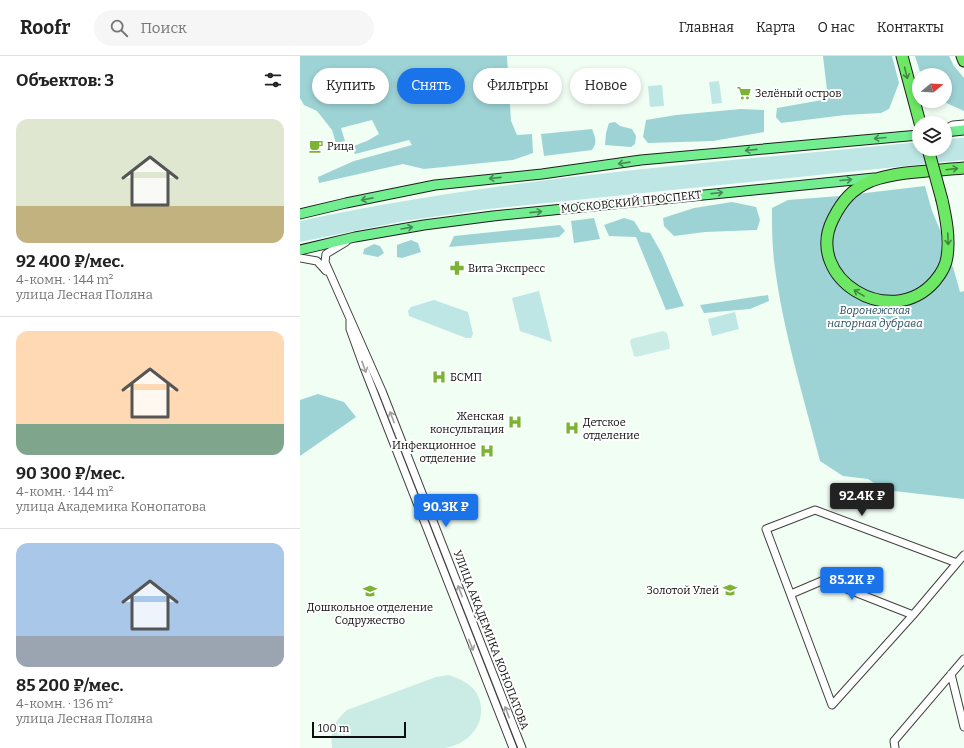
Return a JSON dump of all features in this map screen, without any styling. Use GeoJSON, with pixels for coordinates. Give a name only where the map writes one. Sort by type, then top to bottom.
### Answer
{"type":"FeatureCollection","features":[{"type":"Feature","properties":{"kind":"highway"},"geometry":{"type":"LineString","coordinates":[[902,56],[918,116]]}},
{"type":"Feature","properties":{"kind":"highway"},"geometry":{"type":"LineString","coordinates":[[962,56],[964,61]]}},
{"type":"Feature","properties":{"kind":"highway"},"geometry":{"type":"LineString","coordinates":[[885,177],[861,186],[847,197],[833,219],[828,235],[829,252],[835,269],[848,286],[866,298],[886,302],[905,299],[924,292],[939,276],[947,259],[948,248],[946,219],[930,156]]}},
{"type":"Feature","properties":{"kind":"highway","name":"МОСКОВСКИЙ ПРОСПЕКТ"},"geometry":{"type":"LineString","coordinates":[[885,177],[964,168]]}},
{"type":"Feature","properties":{"kind":"main road"},"geometry":{"type":"LineString","coordinates":[[952,131],[964,130]]}},
{"type":"Feature","properties":{"kind":"main road"},"geometry":{"type":"LineString","coordinates":[[300,214],[435,185],[542,174],[641,160],[912,136]]}},
{"type":"Feature","properties":{"kind":"main road","name":"МОСКОВСКИЙ ПРОСПЕКТ"},"geometry":{"type":"LineString","coordinates":[[300,250],[355,237],[424,225],[493,216],[885,177]]}},
{"type":"Feature","properties":{"kind":"street"},"geometry":{"type":"LineString","coordinates":[[952,126],[964,124]]}},
{"type":"Feature","properties":{"kind":"street"},"geometry":{"type":"LineString","coordinates":[[330,276],[325,262],[326,254],[355,237]]}},
{"type":"Feature","properties":{"kind":"street"},"geometry":{"type":"LineString","coordinates":[[300,258],[316,261],[322,265],[330,276]]}},
{"type":"Feature","properties":{"kind":"street","name":"УЛИЦА АКАДЕМИКА КОНОПАТОВА"},"geometry":{"type":"LineString","coordinates":[[330,276],[350,317],[382,391],[522,748]]}},
{"type":"Feature","properties":{"kind":"street","name":"УЛИЦА АКАДЕМИКА КОНОПАТОВА"},"geometry":{"type":"LineString","coordinates":[[350,317],[350,329],[363,365],[512,748]]}},
{"type":"Feature","properties":{"kind":"street"},"geometry":{"type":"LineString","coordinates":[[957,563],[816,510],[766,529],[832,705],[913,615],[964,555]]}},
{"type":"Feature","properties":{"kind":"street"},"geometry":{"type":"LineString","coordinates":[[791,594],[824,580],[913,615]]}},
{"type":"Feature","properties":{"kind":"street"},"geometry":{"type":"LineString","coordinates":[[895,748],[894,741],[964,659]]}},
{"type":"Feature","properties":{"kind":"street"},"geometry":{"type":"LineString","coordinates":[[951,674],[964,727]]}},
{"type":"Feature","properties":{"kind":"shaded area"},"geometry":{"type":"Polygon","coordinates":[[[719,81],[722,103],[712,104],[709,82],[719,81]]]}},
{"type":"Feature","properties":{"kind":"shaded area"},"geometry":{"type":"Polygon","coordinates":[[[662,85],[664,106],[650,107],[648,86],[662,85]]]}},
{"type":"Feature","properties":{"kind":"shaded area"},"geometry":{"type":"Polygon","coordinates":[[[964,138],[964,160],[488,209],[404,221],[300,242],[300,221],[453,193],[608,173],[912,143],[912,156],[952,156],[952,139],[964,138]]]}},
{"type":"Feature","properties":{"kind":"shaded area"},"geometry":{"type":"Polygon","coordinates":[[[539,291],[552,342],[520,331],[512,298],[539,291]]]}},
{"type":"Feature","properties":{"kind":"shaded area"},"geometry":{"type":"Polygon","coordinates":[[[434,300],[468,312],[473,334],[471,338],[466,338],[409,316],[408,311],[411,307],[434,300]]]}},
{"type":"Feature","properties":{"kind":"shaded area"},"geometry":{"type":"Polygon","coordinates":[[[735,312],[739,329],[712,336],[708,319],[735,312]]]}},
{"type":"Feature","properties":{"kind":"shaded area"},"geometry":{"type":"Polygon","coordinates":[[[663,331],[667,333],[670,346],[669,349],[636,357],[634,356],[630,342],[631,339],[663,331]]]}},
{"type":"Feature","properties":{"kind":"shaded area"},"geometry":{"type":"Polygon","coordinates":[[[449,675],[471,686],[480,700],[481,715],[479,722],[476,729],[466,740],[445,748],[332,748],[332,732],[339,718],[347,710],[436,677],[449,675]]]}},
{"type":"Feature","properties":{"kind":"green space"},"geometry":{"type":"Polygon","coordinates":[[[300,56],[507,56],[508,68],[473,68],[473,104],[510,104],[511,121],[517,135],[532,134],[533,153],[513,160],[424,169],[403,164],[319,183],[318,177],[354,161],[412,145],[409,140],[355,154],[351,147],[367,141],[379,134],[372,120],[341,128],[345,141],[336,143],[332,130],[317,111],[304,105],[300,98],[300,56]]]}},
{"type":"Feature","properties":{"kind":"green space"},"geometry":{"type":"Polygon","coordinates":[[[823,56],[892,56],[899,83],[889,109],[881,113],[845,115],[781,123],[776,117],[777,108],[828,99],[823,56]]]}},
{"type":"Feature","properties":{"kind":"green space"},"geometry":{"type":"Polygon","coordinates":[[[915,56],[949,56],[954,66],[964,78],[964,111],[952,106],[952,68],[919,68],[915,56]]]}},
{"type":"Feature","properties":{"kind":"green space"},"geometry":{"type":"Polygon","coordinates":[[[741,109],[764,110],[764,132],[713,141],[648,143],[643,137],[646,120],[676,115],[741,109]]]}},
{"type":"Feature","properties":{"kind":"green space"},"geometry":{"type":"Polygon","coordinates":[[[615,122],[620,126],[632,129],[636,136],[635,144],[631,147],[605,145],[609,123],[615,122]]]}},
{"type":"Feature","properties":{"kind":"green space"},"geometry":{"type":"Polygon","coordinates":[[[592,129],[595,142],[592,150],[544,156],[541,134],[592,129]]]}},
{"type":"Feature","properties":{"kind":"green space","name":"Воронежская нагорная дубрава"},"geometry":{"type":"Polygon","coordinates":[[[925,186],[932,211],[941,232],[941,254],[953,267],[960,292],[964,291],[964,499],[885,490],[868,479],[843,476],[820,461],[782,311],[774,260],[772,241],[772,208],[788,200],[840,196],[925,186]]]}},
{"type":"Feature","properties":{"kind":"green space"},"geometry":{"type":"Polygon","coordinates":[[[732,202],[756,207],[760,220],[757,230],[705,232],[674,236],[664,226],[663,218],[694,208],[732,202]]]}},
{"type":"Feature","properties":{"kind":"green space"},"geometry":{"type":"Polygon","coordinates":[[[594,218],[600,239],[574,243],[571,221],[594,218]]]}},
{"type":"Feature","properties":{"kind":"green space"},"geometry":{"type":"Polygon","coordinates":[[[624,218],[634,221],[641,232],[650,233],[662,254],[684,306],[666,310],[636,237],[609,236],[604,225],[624,218]]]}},
{"type":"Feature","properties":{"kind":"green space"},"geometry":{"type":"Polygon","coordinates":[[[560,225],[565,231],[559,237],[449,247],[454,236],[560,225]]]}},
{"type":"Feature","properties":{"kind":"green space"},"geometry":{"type":"Polygon","coordinates":[[[411,240],[418,243],[421,252],[402,258],[397,257],[397,245],[411,240]]]}},
{"type":"Feature","properties":{"kind":"green space"},"geometry":{"type":"Polygon","coordinates":[[[374,244],[380,246],[384,253],[378,257],[363,254],[364,249],[374,244]]]}},
{"type":"Feature","properties":{"kind":"green space"},"geometry":{"type":"Polygon","coordinates":[[[768,295],[769,301],[750,309],[704,313],[700,305],[768,295]]]}},
{"type":"Feature","properties":{"kind":"green space"},"geometry":{"type":"Polygon","coordinates":[[[318,394],[344,402],[356,417],[300,456],[300,400],[318,394]]]}},
{"type":"Feature","properties":{"kind":"place","name":"Зелёный остров"},"geometry":{"type":"Point","coordinates":[744,93]}},
{"type":"Feature","properties":{"kind":"place","name":"Рица"},"geometry":{"type":"Point","coordinates":[316,146]}},
{"type":"Feature","properties":{"kind":"place","name":"Вита Экспресс"},"geometry":{"type":"Point","coordinates":[457,268]}},
{"type":"Feature","properties":{"kind":"place","name":"БСМП"},"geometry":{"type":"Point","coordinates":[439,377]}},
{"type":"Feature","properties":{"kind":"place","name":"Женская консультация"},"geometry":{"type":"Point","coordinates":[515,422]}},
{"type":"Feature","properties":{"kind":"place","name":"Детское отделение"},"geometry":{"type":"Point","coordinates":[572,428]}},
{"type":"Feature","properties":{"kind":"place","name":"Инфекционное отделение"},"geometry":{"type":"Point","coordinates":[487,451]}},
{"type":"Feature","properties":{"kind":"place","name":"Золотой Улей"},"geometry":{"type":"Point","coordinates":[730,590]}},
{"type":"Feature","properties":{"kind":"place","name":"Дошкольное отделение Содружество"},"geometry":{"type":"Point","coordinates":[370,591]}}]}
